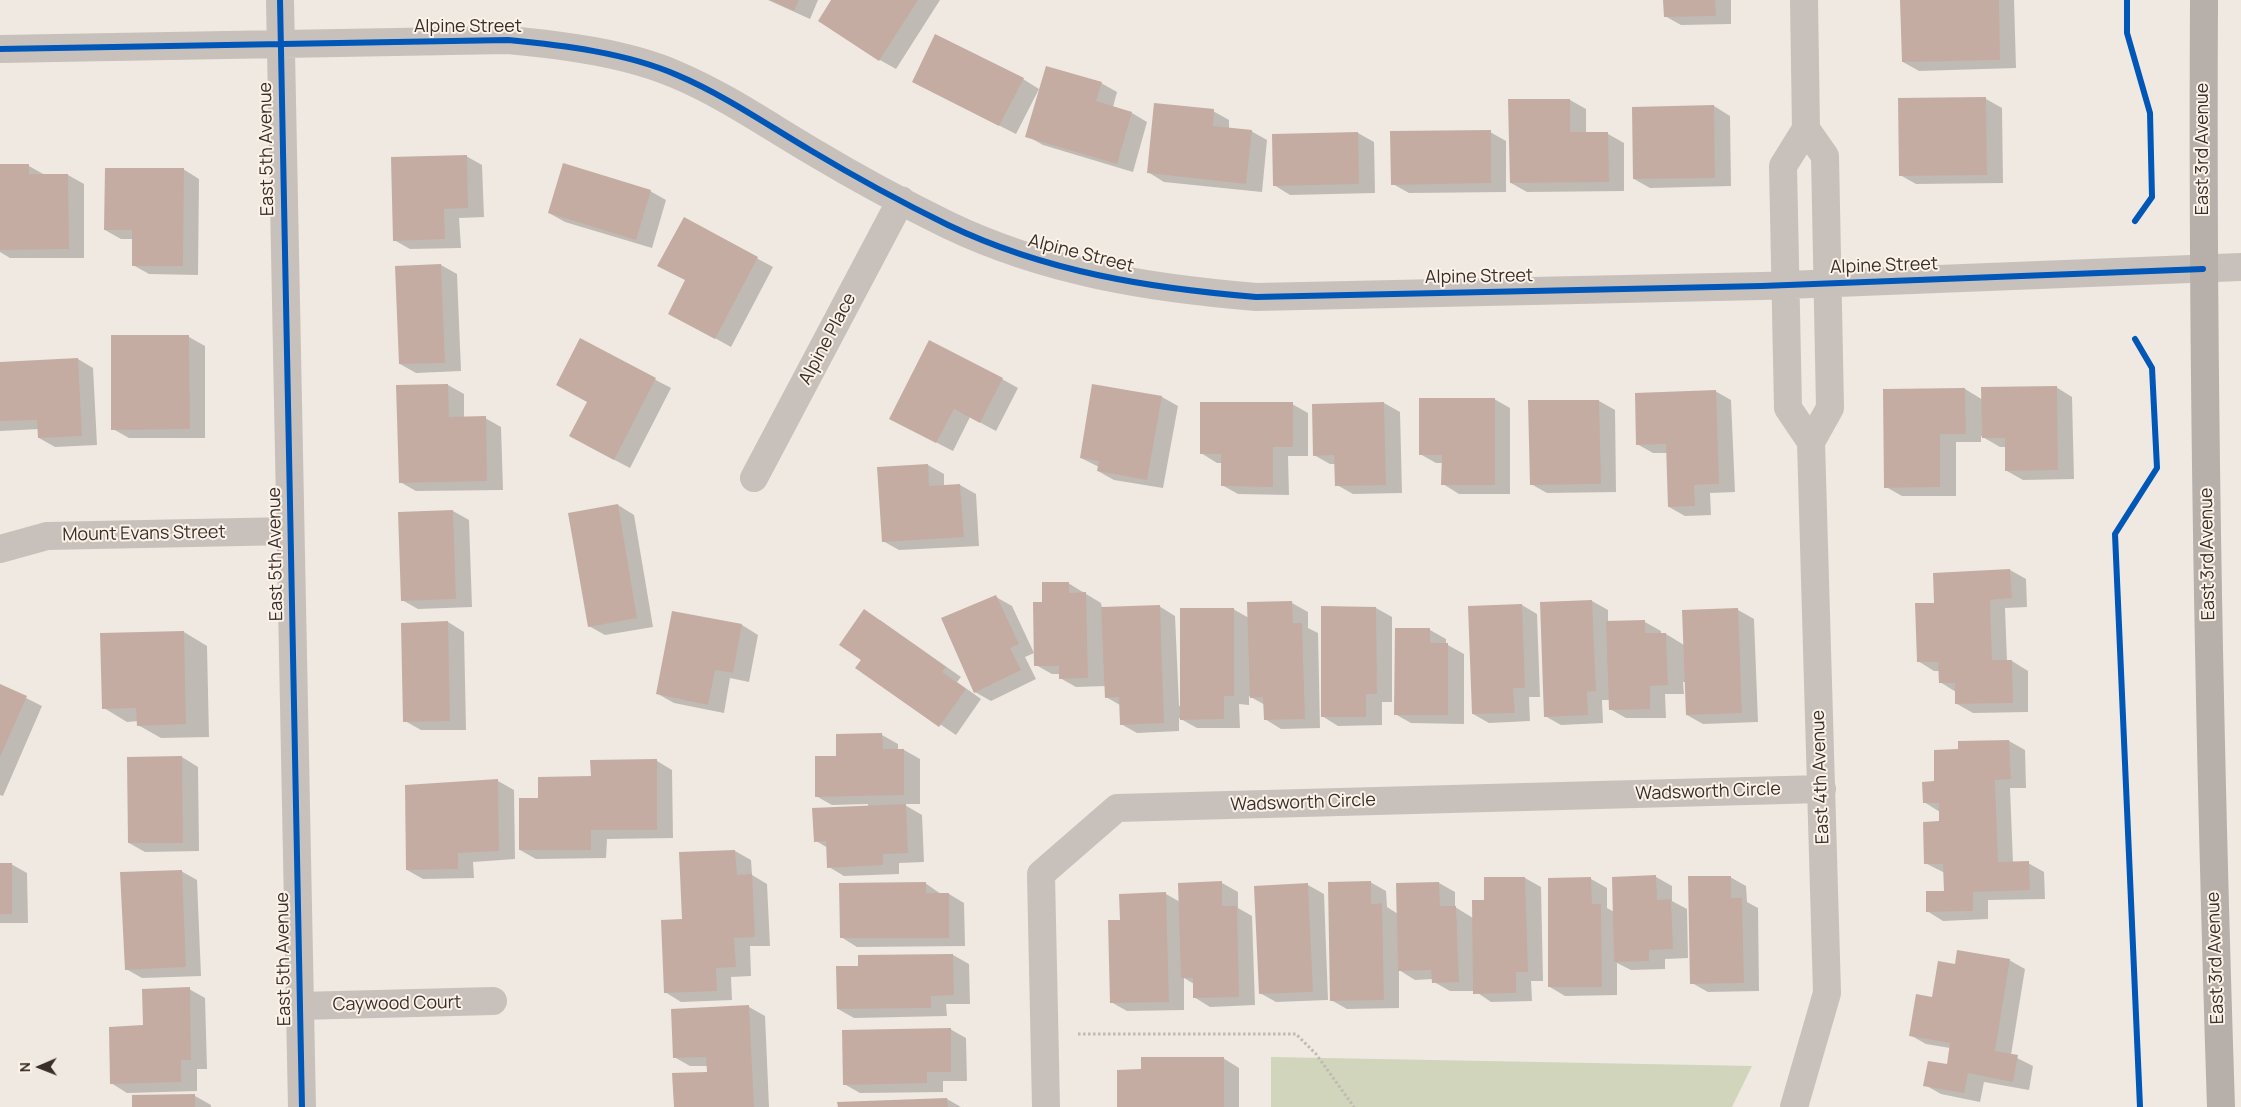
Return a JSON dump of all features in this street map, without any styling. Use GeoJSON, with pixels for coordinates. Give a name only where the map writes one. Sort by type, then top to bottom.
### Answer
{"type":"FeatureCollection","features":[{"type":"Feature","properties":{"kind":"main road","name":"East 3rd Avenue"},"geometry":{"type":"LineString","coordinates":[[2204,0],[2203,269],[2213,852],[2221,1107]]}},
{"type":"Feature","properties":{"kind":"street","name":"East 5th Avenue"},"geometry":{"type":"LineString","coordinates":[[280,0],[302,1107]]}},
{"type":"Feature","properties":{"kind":"street"},"geometry":{"type":"LineString","coordinates":[[1804,0],[1806,129],[1783,166],[1788,408],[1811,442],[1830,408],[1825,156],[1806,129]]}},
{"type":"Feature","properties":{"kind":"street","name":"Alpine Street"},"geometry":{"type":"LineString","coordinates":[[0,49],[508,40],[565,45],[621,58],[675,74],[722,97],[813,152],[901,200],[949,225],[1021,256],[1124,282],[1177,290],[1256,297],[1786,285],[2241,267]]}},
{"type":"Feature","properties":{"kind":"street","name":"Alpine Place"},"geometry":{"type":"LineString","coordinates":[[754,478],[901,200]]}},
{"type":"Feature","properties":{"kind":"street","name":"East 4th Avenue"},"geometry":{"type":"LineString","coordinates":[[1794,1107],[1827,993],[1811,442]]}},
{"type":"Feature","properties":{"kind":"street","name":"Mount Evans Street"},"geometry":{"type":"LineString","coordinates":[[0,549],[47,536],[290,531]]}},
{"type":"Feature","properties":{"kind":"street","name":"Wadsworth Circle"},"geometry":{"type":"LineString","coordinates":[[1046,1107],[1041,874],[1117,808],[1822,789]]}},
{"type":"Feature","properties":{"kind":"street","name":"Caywood Court"},"geometry":{"type":"LineString","coordinates":[[300,1006],[493,1001]]}},
{"type":"Feature","properties":{"kind":"path"},"geometry":{"type":"LineString","coordinates":[[1045,1034],[1296,1034],[1316,1054],[1354,1107]]}},
{"type":"Feature","properties":{"kind":"green space"},"geometry":{"type":"Polygon","coordinates":[[[1271,1057],[1752,1066],[1732,1107],[1271,1107],[1271,1057]]]}},
{"type":"Feature","properties":{"kind":"building"},"geometry":{"type":"Polygon","coordinates":[[[770,0],[799,0],[794,11],[770,0]]]}},
{"type":"Feature","properties":{"kind":"building"},"geometry":{"type":"Polygon","coordinates":[[[831,0],[918,0],[879,61],[818,21],[831,0]]]}},
{"type":"Feature","properties":{"kind":"building"},"geometry":{"type":"Polygon","coordinates":[[[1663,0],[1715,0],[1716,16],[1664,17],[1663,0]]]}},
{"type":"Feature","properties":{"kind":"building"},"geometry":{"type":"Polygon","coordinates":[[[1900,0],[1999,0],[2000,60],[1902,62],[1900,0]]]}},
{"type":"Feature","properties":{"kind":"building"},"geometry":{"type":"Polygon","coordinates":[[[935,34],[1024,78],[999,126],[912,82],[935,34]]]}},
{"type":"Feature","properties":{"kind":"building"},"geometry":{"type":"Polygon","coordinates":[[[1046,66],[1102,82],[1096,101],[1132,112],[1117,164],[1025,137],[1046,66]]]}},
{"type":"Feature","properties":{"kind":"building"},"geometry":{"type":"Polygon","coordinates":[[[1986,97],[1987,175],[1899,176],[1898,98],[1986,97]]]}},
{"type":"Feature","properties":{"kind":"building"},"geometry":{"type":"Polygon","coordinates":[[[1508,99],[1570,99],[1570,132],[1608,132],[1609,182],[1510,183],[1508,99]]]}},
{"type":"Feature","properties":{"kind":"building"},"geometry":{"type":"Polygon","coordinates":[[[1154,103],[1214,109],[1213,126],[1252,130],[1246,184],[1147,173],[1154,103]]]}},
{"type":"Feature","properties":{"kind":"building"},"geometry":{"type":"Polygon","coordinates":[[[1714,105],[1715,178],[1633,179],[1632,107],[1714,105]]]}},
{"type":"Feature","properties":{"kind":"building"},"geometry":{"type":"Polygon","coordinates":[[[1491,130],[1491,183],[1391,185],[1390,131],[1491,130]]]}},
{"type":"Feature","properties":{"kind":"building"},"geometry":{"type":"Polygon","coordinates":[[[1358,132],[1359,184],[1273,186],[1272,134],[1358,132]]]}},
{"type":"Feature","properties":{"kind":"building"},"geometry":{"type":"Polygon","coordinates":[[[467,155],[468,208],[444,209],[445,239],[393,241],[391,157],[467,155]]]}},
{"type":"Feature","properties":{"kind":"building"},"geometry":{"type":"Polygon","coordinates":[[[563,163],[651,190],[636,240],[548,213],[563,163]]]}},
{"type":"Feature","properties":{"kind":"building"},"geometry":{"type":"Polygon","coordinates":[[[0,164],[29,164],[29,174],[68,174],[69,249],[0,250],[0,164]]]}},
{"type":"Feature","properties":{"kind":"building"},"geometry":{"type":"Polygon","coordinates":[[[105,168],[184,168],[183,266],[132,266],[132,230],[104,230],[105,168]]]}},
{"type":"Feature","properties":{"kind":"building"},"geometry":{"type":"Polygon","coordinates":[[[684,217],[758,257],[715,339],[668,314],[685,280],[657,266],[684,217]]]}},
{"type":"Feature","properties":{"kind":"building"},"geometry":{"type":"Polygon","coordinates":[[[441,264],[445,363],[399,364],[395,266],[441,264]]]}},
{"type":"Feature","properties":{"kind":"building"},"geometry":{"type":"Polygon","coordinates":[[[111,335],[189,335],[190,429],[111,430],[111,335]]]}},
{"type":"Feature","properties":{"kind":"building"},"geometry":{"type":"Polygon","coordinates":[[[580,338],[656,378],[614,460],[569,436],[587,402],[556,385],[580,338]]]}},
{"type":"Feature","properties":{"kind":"building"},"geometry":{"type":"Polygon","coordinates":[[[929,340],[1003,378],[980,423],[954,409],[936,443],[889,419],[929,340]]]}},
{"type":"Feature","properties":{"kind":"building"},"geometry":{"type":"Polygon","coordinates":[[[78,358],[82,436],[38,438],[37,420],[0,421],[0,362],[78,358]]]}},
{"type":"Feature","properties":{"kind":"building"},"geometry":{"type":"Polygon","coordinates":[[[448,384],[449,417],[486,416],[487,481],[399,483],[396,385],[448,384]]]}},
{"type":"Feature","properties":{"kind":"building"},"geometry":{"type":"Polygon","coordinates":[[[1092,384],[1162,396],[1147,480],[1097,471],[1099,461],[1080,458],[1092,384]]]}},
{"type":"Feature","properties":{"kind":"building"},"geometry":{"type":"Polygon","coordinates":[[[2057,386],[2058,470],[2005,471],[2005,438],[1982,438],[1981,387],[2057,386]]]}},
{"type":"Feature","properties":{"kind":"building"},"geometry":{"type":"Polygon","coordinates":[[[1965,388],[1966,434],[1940,434],[1940,487],[1884,488],[1883,389],[1965,388]]]}},
{"type":"Feature","properties":{"kind":"building"},"geometry":{"type":"Polygon","coordinates":[[[1716,390],[1719,484],[1694,485],[1695,506],[1668,507],[1666,444],[1636,445],[1635,393],[1716,390]]]}},
{"type":"Feature","properties":{"kind":"building"},"geometry":{"type":"Polygon","coordinates":[[[1419,398],[1495,398],[1495,485],[1441,485],[1442,455],[1419,455],[1419,398]]]}},
{"type":"Feature","properties":{"kind":"building"},"geometry":{"type":"Polygon","coordinates":[[[1528,400],[1599,400],[1601,484],[1530,485],[1528,400]]]}},
{"type":"Feature","properties":{"kind":"building"},"geometry":{"type":"Polygon","coordinates":[[[1200,402],[1293,402],[1293,447],[1273,447],[1273,487],[1221,486],[1221,454],[1200,454],[1200,402]]]}},
{"type":"Feature","properties":{"kind":"building"},"geometry":{"type":"Polygon","coordinates":[[[1384,402],[1386,485],[1335,486],[1334,455],[1313,456],[1312,404],[1384,402]]]}},
{"type":"Feature","properties":{"kind":"building"},"geometry":{"type":"Polygon","coordinates":[[[928,464],[929,486],[960,484],[964,537],[882,542],[877,467],[928,464]]]}},
{"type":"Feature","properties":{"kind":"building"},"geometry":{"type":"Polygon","coordinates":[[[618,504],[637,618],[588,627],[568,513],[618,504]]]}},
{"type":"Feature","properties":{"kind":"building"},"geometry":{"type":"Polygon","coordinates":[[[453,510],[456,599],[401,601],[398,512],[453,510]]]}},
{"type":"Feature","properties":{"kind":"building"},"geometry":{"type":"Polygon","coordinates":[[[2010,569],[2012,598],[1990,600],[1992,660],[2012,660],[2013,703],[1955,704],[1955,683],[1939,683],[1938,662],[1917,662],[1915,603],[1934,603],[1933,573],[2010,569]]]}},
{"type":"Feature","properties":{"kind":"building"},"geometry":{"type":"Polygon","coordinates":[[[1042,582],[1069,582],[1069,593],[1086,592],[1088,678],[1059,679],[1059,666],[1034,666],[1033,602],[1042,602],[1042,582]]]}},
{"type":"Feature","properties":{"kind":"building"},"geometry":{"type":"Polygon","coordinates":[[[996,595],[1019,644],[1010,648],[1021,670],[974,693],[941,618],[996,595]]]}},
{"type":"Feature","properties":{"kind":"building"},"geometry":{"type":"Polygon","coordinates":[[[1592,600],[1596,691],[1587,692],[1588,715],[1544,717],[1540,602],[1592,600]]]}},
{"type":"Feature","properties":{"kind":"building"},"geometry":{"type":"Polygon","coordinates":[[[1292,601],[1293,623],[1302,623],[1305,719],[1264,720],[1263,697],[1250,698],[1247,602],[1292,601]]]}},
{"type":"Feature","properties":{"kind":"building"},"geometry":{"type":"Polygon","coordinates":[[[1522,604],[1525,688],[1513,688],[1515,713],[1472,714],[1468,606],[1522,604]]]}},
{"type":"Feature","properties":{"kind":"building"},"geometry":{"type":"Polygon","coordinates":[[[1160,605],[1164,723],[1120,725],[1119,697],[1105,698],[1101,607],[1160,605]]]}},
{"type":"Feature","properties":{"kind":"building"},"geometry":{"type":"Polygon","coordinates":[[[1321,606],[1376,607],[1377,694],[1366,694],[1366,717],[1321,717],[1321,606]]]}},
{"type":"Feature","properties":{"kind":"building"},"geometry":{"type":"Polygon","coordinates":[[[1180,608],[1234,608],[1234,696],[1224,696],[1224,719],[1180,720],[1180,608]]]}},
{"type":"Feature","properties":{"kind":"building"},"geometry":{"type":"Polygon","coordinates":[[[1738,608],[1742,713],[1686,715],[1682,610],[1738,608]]]}},
{"type":"Feature","properties":{"kind":"building"},"geometry":{"type":"Polygon","coordinates":[[[864,609],[946,667],[942,672],[966,689],[939,727],[855,668],[861,660],[839,645],[864,609]]]}},
{"type":"Feature","properties":{"kind":"building"},"geometry":{"type":"Polygon","coordinates":[[[672,611],[742,624],[733,673],[715,670],[708,705],[656,694],[672,611]]]}},
{"type":"Feature","properties":{"kind":"building"},"geometry":{"type":"Polygon","coordinates":[[[1645,620],[1645,633],[1666,633],[1668,685],[1650,686],[1650,709],[1609,710],[1606,621],[1645,620]]]}},
{"type":"Feature","properties":{"kind":"building"},"geometry":{"type":"Polygon","coordinates":[[[448,621],[450,721],[403,722],[401,623],[448,621]]]}},
{"type":"Feature","properties":{"kind":"building"},"geometry":{"type":"Polygon","coordinates":[[[1395,628],[1430,628],[1430,643],[1448,643],[1448,715],[1394,715],[1395,628]]]}},
{"type":"Feature","properties":{"kind":"building"},"geometry":{"type":"Polygon","coordinates":[[[184,631],[186,724],[137,726],[136,708],[102,709],[100,633],[184,631]]]}},
{"type":"Feature","properties":{"kind":"building"},"geometry":{"type":"Polygon","coordinates":[[[0,684],[27,696],[0,757],[0,684]]]}},
{"type":"Feature","properties":{"kind":"building"},"geometry":{"type":"Polygon","coordinates":[[[882,733],[883,749],[904,749],[904,795],[815,797],[815,756],[836,756],[836,734],[882,733]]]}},
{"type":"Feature","properties":{"kind":"building"},"geometry":{"type":"Polygon","coordinates":[[[2009,740],[2011,779],[1995,780],[1998,862],[2029,861],[2030,890],[1973,892],[1973,911],[1926,912],[1926,891],[1944,891],[1943,864],[1924,864],[1923,822],[1939,821],[1939,803],[1923,803],[1922,782],[1934,781],[1934,750],[1958,749],[1958,741],[2009,740]]]}},
{"type":"Feature","properties":{"kind":"building"},"geometry":{"type":"Polygon","coordinates":[[[182,756],[183,843],[128,843],[127,757],[182,756]]]}},
{"type":"Feature","properties":{"kind":"building"},"geometry":{"type":"Polygon","coordinates":[[[657,759],[657,830],[591,830],[591,850],[519,850],[519,798],[538,798],[538,777],[591,776],[590,760],[657,759]]]}},
{"type":"Feature","properties":{"kind":"building"},"geometry":{"type":"Polygon","coordinates":[[[498,779],[499,851],[458,853],[458,869],[406,870],[405,785],[498,779]]]}},
{"type":"Feature","properties":{"kind":"building"},"geometry":{"type":"Polygon","coordinates":[[[906,804],[908,853],[883,854],[883,865],[827,868],[826,841],[814,842],[812,808],[906,804]]]}},
{"type":"Feature","properties":{"kind":"building"},"geometry":{"type":"Polygon","coordinates":[[[735,850],[737,875],[752,874],[755,937],[734,938],[736,967],[716,968],[717,991],[664,993],[661,920],[682,919],[679,852],[735,850]]]}},
{"type":"Feature","properties":{"kind":"building"},"geometry":{"type":"Polygon","coordinates":[[[0,863],[12,863],[12,914],[0,914],[0,863]]]}},
{"type":"Feature","properties":{"kind":"building"},"geometry":{"type":"Polygon","coordinates":[[[182,870],[186,967],[125,970],[120,872],[182,870]]]}},
{"type":"Feature","properties":{"kind":"building"},"geometry":{"type":"Polygon","coordinates":[[[1656,875],[1657,900],[1671,899],[1673,949],[1649,950],[1649,961],[1614,962],[1612,877],[1656,875]]]}},
{"type":"Feature","properties":{"kind":"building"},"geometry":{"type":"Polygon","coordinates":[[[1688,876],[1731,876],[1731,898],[1742,898],[1744,983],[1690,984],[1688,876]]]}},
{"type":"Feature","properties":{"kind":"building"},"geometry":{"type":"Polygon","coordinates":[[[1484,877],[1525,877],[1528,972],[1516,972],[1516,993],[1473,994],[1472,900],[1484,900],[1484,877]]]}},
{"type":"Feature","properties":{"kind":"building"},"geometry":{"type":"Polygon","coordinates":[[[1591,877],[1592,904],[1601,904],[1602,987],[1548,987],[1548,878],[1591,877]]]}},
{"type":"Feature","properties":{"kind":"building"},"geometry":{"type":"Polygon","coordinates":[[[1222,881],[1222,906],[1237,906],[1239,997],[1193,998],[1193,978],[1181,978],[1178,883],[1222,881]]]}},
{"type":"Feature","properties":{"kind":"building"},"geometry":{"type":"Polygon","coordinates":[[[1371,881],[1371,904],[1382,903],[1384,1000],[1330,1001],[1328,882],[1371,881]]]}},
{"type":"Feature","properties":{"kind":"building"},"geometry":{"type":"Polygon","coordinates":[[[926,882],[926,893],[949,893],[949,938],[840,938],[839,883],[926,882]]]}},
{"type":"Feature","properties":{"kind":"building"},"geometry":{"type":"Polygon","coordinates":[[[1439,882],[1440,906],[1456,906],[1459,982],[1432,983],[1431,970],[1398,971],[1396,883],[1439,882]]]}},
{"type":"Feature","properties":{"kind":"building"},"geometry":{"type":"Polygon","coordinates":[[[1308,883],[1313,992],[1259,994],[1254,886],[1308,883]]]}},
{"type":"Feature","properties":{"kind":"building"},"geometry":{"type":"Polygon","coordinates":[[[1166,892],[1169,1002],[1110,1003],[1108,920],[1120,920],[1119,894],[1166,892]]]}},
{"type":"Feature","properties":{"kind":"building"},"geometry":{"type":"Polygon","coordinates":[[[1957,950],[2010,959],[1995,1051],[2018,1055],[2013,1082],[1968,1073],[1964,1093],[1923,1086],[1928,1061],[1947,1064],[1950,1043],[1909,1036],[1916,994],[1932,997],[1938,961],[1955,964],[1957,950]]]}},
{"type":"Feature","properties":{"kind":"building"},"geometry":{"type":"Polygon","coordinates":[[[953,954],[954,995],[931,996],[931,1008],[837,1009],[836,966],[858,966],[858,955],[953,954]]]}},
{"type":"Feature","properties":{"kind":"building"},"geometry":{"type":"Polygon","coordinates":[[[190,987],[191,1060],[181,1060],[181,1082],[110,1084],[109,1027],[143,1025],[142,989],[190,987]]]}},
{"type":"Feature","properties":{"kind":"building"},"geometry":{"type":"Polygon","coordinates":[[[749,1005],[754,1107],[674,1107],[672,1073],[707,1072],[706,1057],[673,1058],[671,1009],[749,1005]]]}},
{"type":"Feature","properties":{"kind":"building"},"geometry":{"type":"Polygon","coordinates":[[[951,1028],[951,1072],[927,1072],[927,1083],[843,1085],[842,1030],[951,1028]]]}},
{"type":"Feature","properties":{"kind":"building"},"geometry":{"type":"Polygon","coordinates":[[[1141,1057],[1224,1057],[1224,1107],[1117,1107],[1117,1070],[1141,1069],[1141,1057]]]}},
{"type":"Feature","properties":{"kind":"building"},"geometry":{"type":"Polygon","coordinates":[[[195,1094],[195,1107],[132,1107],[132,1095],[195,1094]]]}},
{"type":"Feature","properties":{"kind":"building"},"geometry":{"type":"Polygon","coordinates":[[[947,1098],[948,1107],[838,1107],[837,1102],[947,1098]]]}},
{"type":"Feature","properties":{"kind":"cycle path"},"geometry":{"type":"LineString","coordinates":[[280,0],[302,1107]]}},
{"type":"Feature","properties":{"kind":"cycle path"},"geometry":{"type":"LineString","coordinates":[[2127,0],[2127,33],[2150,113],[2152,197],[2135,221]]}},
{"type":"Feature","properties":{"kind":"cycle path"},"geometry":{"type":"LineString","coordinates":[[0,49],[508,40],[594,51],[658,67],[694,83],[878,189],[948,225],[1022,255],[1060,266],[1137,283],[1256,297],[1762,286],[2203,269]]}},
{"type":"Feature","properties":{"kind":"cycle path"},"geometry":{"type":"LineString","coordinates":[[2135,339],[2152,368],[2157,468],[2115,534],[2140,1107]]}}]}
